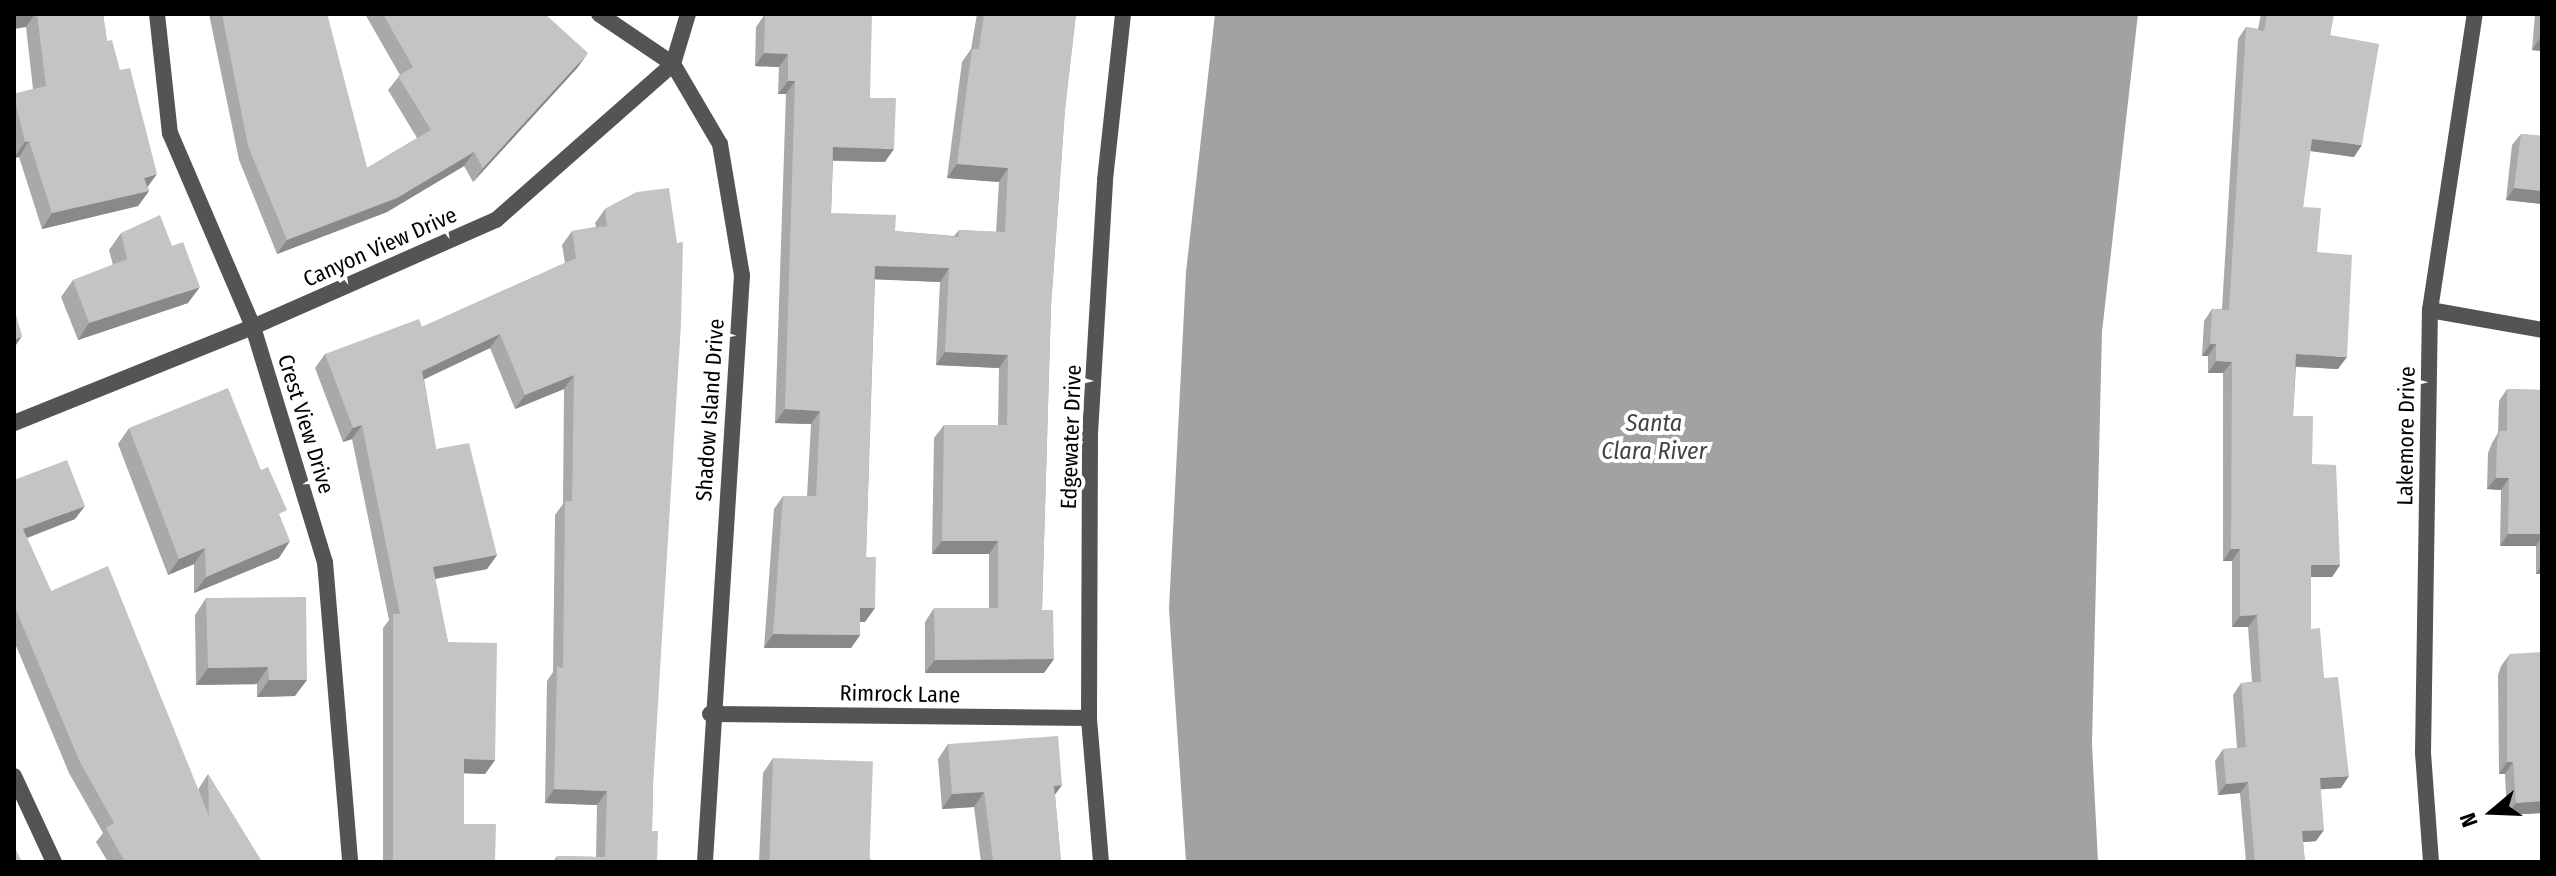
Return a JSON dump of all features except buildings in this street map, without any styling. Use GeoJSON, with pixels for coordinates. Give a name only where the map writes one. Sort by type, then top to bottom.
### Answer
{"type":"FeatureCollection","features":[{"type":"Feature","properties":{"kind":"street","name":"Crest View Drive"},"geometry":{"type":"LineString","coordinates":[[157,14],[170,133],[253,327],[325,562],[350,862]]}},
{"type":"Feature","properties":{"kind":"street","name":"Shadow Island Drive"},"geometry":{"type":"LineString","coordinates":[[599,14],[673,64],[720,144],[742,275],[710,714],[705,862]]}},
{"type":"Feature","properties":{"kind":"street"},"geometry":{"type":"LineString","coordinates":[[673,64],[688,14]]}},
{"type":"Feature","properties":{"kind":"street","name":"Edgewater Drive"},"geometry":{"type":"LineString","coordinates":[[1101,862],[1089,718],[1090,434],[1105,180],[1123,14]]}},
{"type":"Feature","properties":{"kind":"street","name":"Lakemore Drive"},"geometry":{"type":"LineString","coordinates":[[2431,862],[2423,753],[2430,310],[2475,14]]}},
{"type":"Feature","properties":{"kind":"street","name":"Canyon View Drive"},"geometry":{"type":"LineString","coordinates":[[14,423],[253,327],[496,220],[673,64]]}},
{"type":"Feature","properties":{"kind":"street"},"geometry":{"type":"LineString","coordinates":[[2430,310],[2542,330]]}},
{"type":"Feature","properties":{"kind":"street","name":"Rimrock Lane"},"geometry":{"type":"LineString","coordinates":[[710,714],[1089,718]]}},
{"type":"Feature","properties":{"kind":"street"},"geometry":{"type":"LineString","coordinates":[[14,776],[54,862]]}},
{"type":"Feature","properties":{"kind":"water","name":"Santa Clara River"},"geometry":{"type":"Polygon","coordinates":[[[1215,14],[2138,14],[2102,332],[2092,744],[2098,862],[1186,862],[1169,609],[1186,272],[1215,14]]]}}]}
